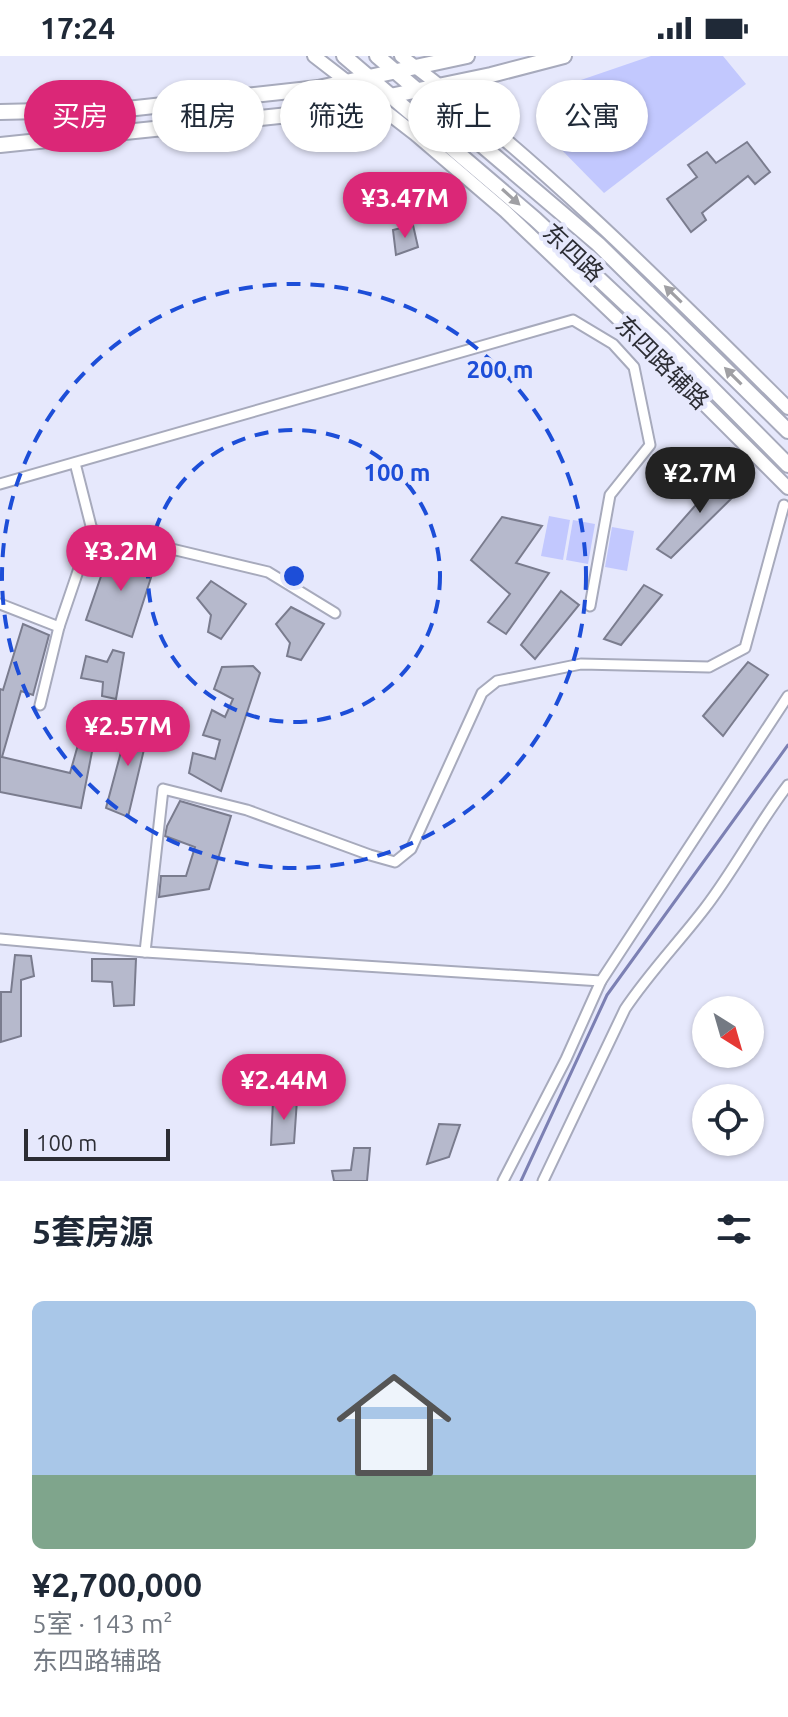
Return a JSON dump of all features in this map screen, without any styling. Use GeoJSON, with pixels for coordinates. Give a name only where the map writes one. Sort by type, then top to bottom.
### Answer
{"type":"FeatureCollection","features":[{"type":"Feature","properties":{"kind":"main road","name":"东四路辅路"},"geometry":{"type":"LineString","coordinates":[[314,56],[345,80]]}},
{"type":"Feature","properties":{"kind":"main road","name":"东四路"},"geometry":{"type":"LineString","coordinates":[[344,56],[373,80]]}},
{"type":"Feature","properties":{"kind":"main road","name":"东四路"},"geometry":{"type":"LineString","coordinates":[[377,56],[408,81]]}},
{"type":"Feature","properties":{"kind":"main road"},"geometry":{"type":"LineString","coordinates":[[401,56],[433,80]]}},
{"type":"Feature","properties":{"kind":"main road"},"geometry":{"type":"LineString","coordinates":[[360,80],[467,56]]}},
{"type":"Feature","properties":{"kind":"main road"},"geometry":{"type":"LineString","coordinates":[[465,80],[564,56]]}},
{"type":"Feature","properties":{"kind":"main road"},"geometry":{"type":"LineString","coordinates":[[0,112],[127,109],[280,90]]}},
{"type":"Feature","properties":{"kind":"main road"},"geometry":{"type":"LineString","coordinates":[[392,96],[408,92]]}},
{"type":"Feature","properties":{"kind":"main road","name":"东四路"},"geometry":{"type":"LineString","coordinates":[[392,96],[479,168],[617,294],[788,465]]}},
{"type":"Feature","properties":{"kind":"main road"},"geometry":{"type":"LineString","coordinates":[[0,145],[280,116]]}},
{"type":"Feature","properties":{"kind":"main road","name":"东四路辅路"},"geometry":{"type":"LineString","coordinates":[[392,116],[464,173],[505,211],[788,488]]}},
{"type":"Feature","properties":{"kind":"main road","name":"东四路"},"geometry":{"type":"LineString","coordinates":[[491,152],[598,244],[788,431]]}},
{"type":"Feature","properties":{"kind":"main road"},"geometry":{"type":"LineString","coordinates":[[518,152],[658,278],[788,408]]}},
{"type":"Feature","properties":{"kind":"street"},"geometry":{"type":"LineString","coordinates":[[0,484],[573,320],[613,344],[634,367],[650,445],[610,495],[590,606]]}},
{"type":"Feature","properties":{"kind":"street"},"geometry":{"type":"LineString","coordinates":[[40,705],[59,627],[92,530],[75,463]]}},
{"type":"Feature","properties":{"kind":"street"},"geometry":{"type":"LineString","coordinates":[[145,952],[163,789],[247,810],[395,862],[411,849],[482,693],[497,681],[581,664],[709,667],[745,648],[784,505]]}},
{"type":"Feature","properties":{"kind":"street"},"geometry":{"type":"LineString","coordinates":[[92,530],[268,572],[335,613]]}},
{"type":"Feature","properties":{"kind":"street"},"geometry":{"type":"LineString","coordinates":[[0,604],[59,627]]}},
{"type":"Feature","properties":{"kind":"street"},"geometry":{"type":"LineString","coordinates":[[503,1181],[566,1059],[601,981],[788,696]]}},
{"type":"Feature","properties":{"kind":"street"},"geometry":{"type":"LineString","coordinates":[[543,1181],[625,1009],[707,906],[788,785]]}},
{"type":"Feature","properties":{"kind":"street"},"geometry":{"type":"LineString","coordinates":[[0,939],[145,952],[601,981]]}},
{"type":"Feature","properties":{"kind":"shaded area"},"geometry":{"type":"Polygon","coordinates":[[[651,56],[723,56],[746,84],[604,193],[564,152],[648,152],[648,80],[581,80],[651,56]]]}},
{"type":"Feature","properties":{"kind":"shaded area"},"geometry":{"type":"Polygon","coordinates":[[[549,516],[570,520],[563,560],[541,556],[549,516]]]}},
{"type":"Feature","properties":{"kind":"shaded area"},"geometry":{"type":"Polygon","coordinates":[[[573,520],[595,524],[588,564],[566,560],[573,520]]]}},
{"type":"Feature","properties":{"kind":"shaded area"},"geometry":{"type":"Polygon","coordinates":[[[612,527],[634,531],[627,571],[605,567],[612,527]]]}},
{"type":"Feature","properties":{"kind":"building"},"geometry":{"type":"Polygon","coordinates":[[[747,142],[770,172],[755,184],[748,176],[702,213],[706,220],[691,232],[667,199],[697,177],[688,165],[707,152],[716,163],[747,142]]]}},
{"type":"Feature","properties":{"kind":"building"},"geometry":{"type":"Polygon","coordinates":[[[413,225],[418,247],[396,255],[393,230],[413,225]]]}},
{"type":"Feature","properties":{"kind":"building"},"geometry":{"type":"Polygon","coordinates":[[[724,473],[741,489],[671,558],[657,549],[724,473]]]}},
{"type":"Feature","properties":{"kind":"building"},"geometry":{"type":"Polygon","coordinates":[[[502,517],[542,526],[516,563],[549,573],[506,634],[488,622],[510,594],[471,560],[502,517]]]}},
{"type":"Feature","properties":{"kind":"building"},"geometry":{"type":"Polygon","coordinates":[[[110,550],[155,565],[132,637],[86,620],[110,550]]]}},
{"type":"Feature","properties":{"kind":"building"},"geometry":{"type":"Polygon","coordinates":[[[211,581],[246,604],[221,639],[208,632],[211,615],[197,598],[211,581]]]}},
{"type":"Feature","properties":{"kind":"building"},"geometry":{"type":"Polygon","coordinates":[[[644,585],[662,595],[621,645],[604,639],[644,585]]]}},
{"type":"Feature","properties":{"kind":"building"},"geometry":{"type":"Polygon","coordinates":[[[561,591],[579,605],[535,659],[521,645],[561,591]]]}},
{"type":"Feature","properties":{"kind":"building"},"geometry":{"type":"Polygon","coordinates":[[[291,607],[324,624],[301,660],[287,656],[290,643],[276,624],[291,607]]]}},
{"type":"Feature","properties":{"kind":"building"},"geometry":{"type":"Polygon","coordinates":[[[23,624],[49,635],[33,695],[21,691],[2,757],[70,773],[85,720],[98,721],[81,808],[0,792],[0,689],[3,690],[23,624]]]}},
{"type":"Feature","properties":{"kind":"building"},"geometry":{"type":"Polygon","coordinates":[[[113,650],[124,653],[116,699],[102,696],[103,682],[81,678],[86,656],[107,662],[113,650]]]}},
{"type":"Feature","properties":{"kind":"building"},"geometry":{"type":"Polygon","coordinates":[[[748,662],[768,675],[723,736],[703,716],[748,662]]]}},
{"type":"Feature","properties":{"kind":"building"},"geometry":{"type":"Polygon","coordinates":[[[253,666],[260,673],[221,791],[189,773],[193,753],[215,759],[220,740],[203,735],[212,710],[225,717],[233,699],[214,689],[222,667],[253,666]]]}},
{"type":"Feature","properties":{"kind":"building"},"geometry":{"type":"Polygon","coordinates":[[[130,718],[150,724],[128,817],[106,808],[130,718]]]}},
{"type":"Feature","properties":{"kind":"building"},"geometry":{"type":"Polygon","coordinates":[[[180,801],[231,816],[209,889],[159,897],[161,876],[186,876],[195,847],[165,836],[180,801]]]}},
{"type":"Feature","properties":{"kind":"building"},"geometry":{"type":"Polygon","coordinates":[[[15,955],[31,956],[34,976],[21,980],[21,1036],[1,1042],[1,992],[11,992],[15,955]]]}},
{"type":"Feature","properties":{"kind":"building"},"geometry":{"type":"Polygon","coordinates":[[[92,959],[136,959],[134,1005],[114,1006],[112,982],[92,981],[92,959]]]}},
{"type":"Feature","properties":{"kind":"building"},"geometry":{"type":"Polygon","coordinates":[[[273,1100],[297,1100],[294,1143],[271,1145],[273,1100]]]}},
{"type":"Feature","properties":{"kind":"building"},"geometry":{"type":"Polygon","coordinates":[[[439,1124],[460,1125],[449,1157],[427,1164],[439,1124]]]}},
{"type":"Feature","properties":{"kind":"building"},"geometry":{"type":"Polygon","coordinates":[[[354,1148],[370,1148],[367,1181],[334,1181],[332,1171],[351,1170],[354,1148]]]}},
{"type":"Feature","properties":{"kind":"waterway"},"geometry":{"type":"LineString","coordinates":[[521,1181],[607,995],[788,745]]}}]}
